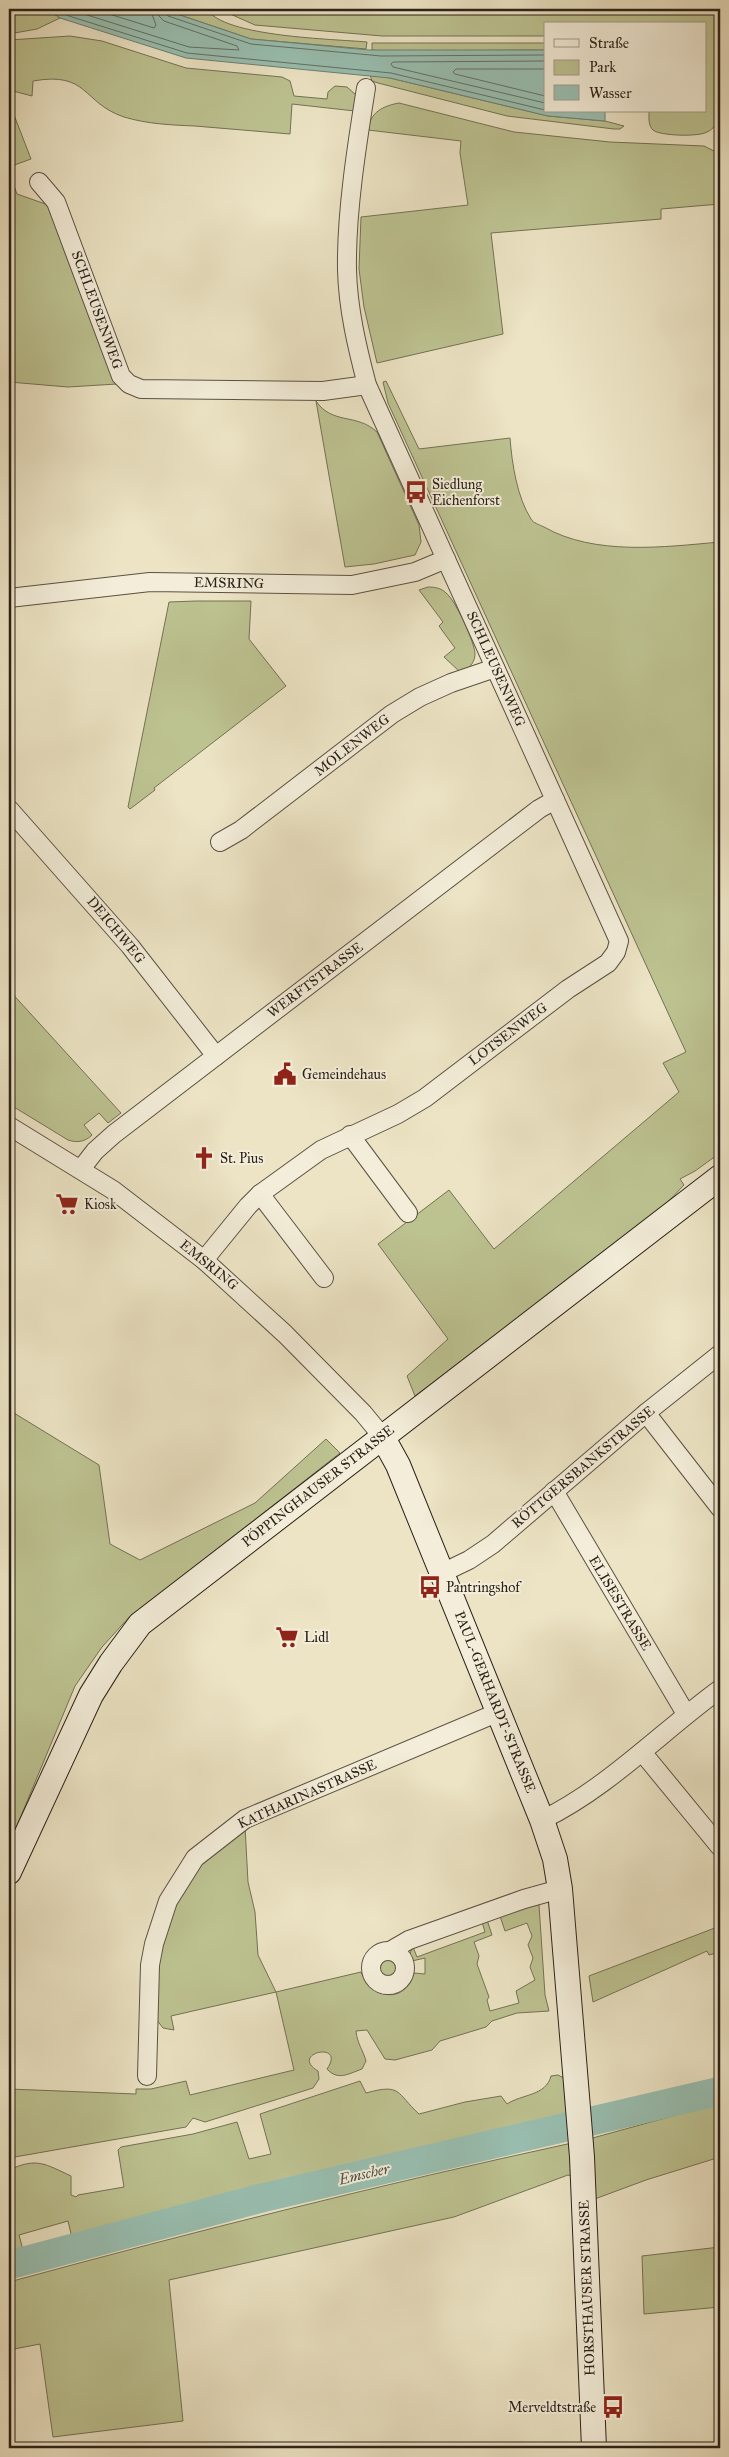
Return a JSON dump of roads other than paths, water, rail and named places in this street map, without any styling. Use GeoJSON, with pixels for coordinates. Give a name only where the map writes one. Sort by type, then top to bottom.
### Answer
{"type":"FeatureCollection","features":[{"type":"Feature","properties":{"kind":"main road","name":"PÖPPINGHAUSER STRASSE"},"geometry":{"type":"LineString","coordinates":[[9,1872],[91,1695],[111,1663],[140,1624],[720,1177]]}},
{"type":"Feature","properties":{"kind":"main road","name":"PAUL-GERHARDT-STRASSE"},"geometry":{"type":"LineString","coordinates":[[382,1436],[398,1465],[499,1712],[542,1820],[555,1860],[560,1889],[580,2128]]}},
{"type":"Feature","properties":{"kind":"main road","name":"HORSTHAUSER STRASSE"},"geometry":{"type":"LineString","coordinates":[[580,2128],[594,2448]]}},
{"type":"Feature","properties":{"kind":"street","name":"SCHLEUSENWEG"},"geometry":{"type":"LineString","coordinates":[[366,88],[348,239],[347,270],[356,345],[367,386],[619,941],[616,952]]}},
{"type":"Feature","properties":{"kind":"street","name":"SCHLEUSENWEG"},"geometry":{"type":"LineString","coordinates":[[39,182],[56,202],[121,376],[129,384],[141,388],[323,391],[367,386]]}},
{"type":"Feature","properties":{"kind":"street","name":"EMSRING"},"geometry":{"type":"LineString","coordinates":[[9,598],[150,582],[352,585],[415,572],[446,559]]}},
{"type":"Feature","properties":{"kind":"street","name":"MOLENWEG"},"geometry":{"type":"LineString","coordinates":[[220,842],[242,830],[392,714],[420,697],[451,683],[496,668]]}},
{"type":"Feature","properties":{"kind":"street","name":"WERFTSTRASSE"},"geometry":{"type":"LineString","coordinates":[[81,1169],[95,1151],[114,1134],[539,809],[555,800]]}},
{"type":"Feature","properties":{"kind":"street","name":"DEICHWEG"},"geometry":{"type":"LineString","coordinates":[[9,809],[130,946],[216,1056]]}},
{"type":"Feature","properties":{"kind":"street","name":"LOTSENWEG"},"geometry":{"type":"LineString","coordinates":[[204,1260],[260,1194],[321,1150],[398,1114],[425,1098],[568,989],[600,968],[616,952]]}},
{"type":"Feature","properties":{"kind":"street","name":"EMSRING"},"geometry":{"type":"LineString","coordinates":[[9,1126],[113,1190],[204,1260],[247,1297],[291,1340],[363,1413],[382,1436]]}},
{"type":"Feature","properties":{"kind":"street"},"geometry":{"type":"LineString","coordinates":[[350,1135],[408,1213]]}},
{"type":"Feature","properties":{"kind":"street"},"geometry":{"type":"LineString","coordinates":[[260,1194],[324,1278]]}},
{"type":"Feature","properties":{"kind":"street","name":"RÖTTGERSBANKSTRASSE"},"geometry":{"type":"LineString","coordinates":[[442,1573],[469,1560],[493,1544],[646,1413],[720,1354]]}},
{"type":"Feature","properties":{"kind":"street"},"geometry":{"type":"LineString","coordinates":[[646,1413],[720,1508]]}},
{"type":"Feature","properties":{"kind":"street","name":"ELISESTRASSE"},"geometry":{"type":"LineString","coordinates":[[554,1491],[686,1714]]}},
{"type":"Feature","properties":{"kind":"street"},"geometry":{"type":"LineString","coordinates":[[542,1820],[567,1808],[642,1752],[686,1714],[720,1689]]}},
{"type":"Feature","properties":{"kind":"street","name":"KATHARINASTRASSE"},"geometry":{"type":"LineString","coordinates":[[147,2076],[150,1965],[154,1944],[168,1901],[195,1858],[245,1819],[499,1712]]}},
{"type":"Feature","properties":{"kind":"street"},"geometry":{"type":"LineString","coordinates":[[642,1752],[720,1847]]}},
{"type":"Feature","properties":{"kind":"street"},"geometry":{"type":"LineString","coordinates":[[390,1951],[409,1940],[524,1899],[560,1889]]}},
{"type":"Feature","properties":{"kind":"water"},"geometry":{"type":"Polygon","coordinates":[[[47,9],[162,9],[251,39],[369,50],[544,50],[544,112],[605,112],[605,121],[548,116],[390,78],[186,58],[60,18],[47,9]]]}},
{"type":"Feature","properties":{"kind":"waterway","name":"Emscher"},"geometry":{"type":"LineString","coordinates":[[9,2265],[262,2198],[720,2091]]}},
{"type":"Feature","properties":{"kind":"place","name":"Siedlung Eichenforst"},"geometry":{"type":"Point","coordinates":[416,492]}},
{"type":"Feature","properties":{"kind":"place","name":"Gemeindehaus"},"geometry":{"type":"Point","coordinates":[285,1074]}},
{"type":"Feature","properties":{"kind":"place","name":"St. Pius"},"geometry":{"type":"Point","coordinates":[204,1158]}},
{"type":"Feature","properties":{"kind":"place","name":"Kiosk"},"geometry":{"type":"Point","coordinates":[67,1204]}},
{"type":"Feature","properties":{"kind":"place","name":"Pantringshof"},"geometry":{"type":"Point","coordinates":[430,1587]}},
{"type":"Feature","properties":{"kind":"place","name":"Lidl"},"geometry":{"type":"Point","coordinates":[287,1637]}},
{"type":"Feature","properties":{"kind":"place","name":"Merveldtstraße"},"geometry":{"type":"Point","coordinates":[613,2407]}}]}
